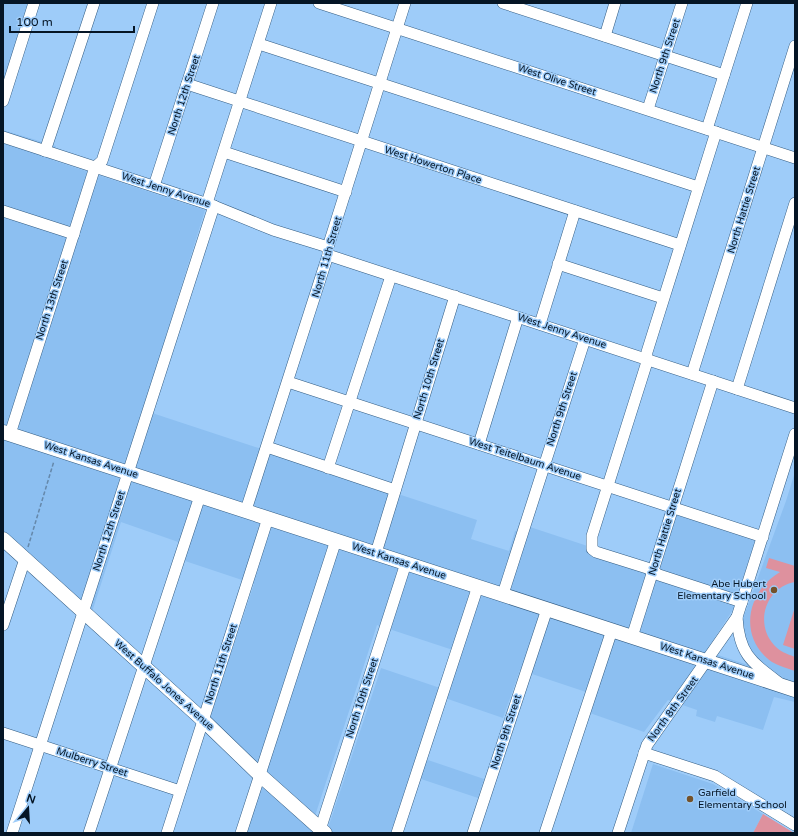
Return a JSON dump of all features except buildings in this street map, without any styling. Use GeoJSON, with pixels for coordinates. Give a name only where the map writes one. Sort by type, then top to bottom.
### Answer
{"type":"FeatureCollection","features":[{"type":"Feature","properties":{"kind":"main road","name":"West Kansas Avenue"},"geometry":{"type":"LineString","coordinates":[[6,433],[789,688]]}},
{"type":"Feature","properties":{"kind":"main road","name":"West Buffalo Jones Avenue"},"geometry":{"type":"LineString","coordinates":[[3,539],[203,720],[321,832]]}},
{"type":"Feature","properties":{"kind":"street"},"geometry":{"type":"LineString","coordinates":[[3,101],[34,3]]}},
{"type":"Feature","properties":{"kind":"street"},"geometry":{"type":"LineString","coordinates":[[45,151],[94,3]]}},
{"type":"Feature","properties":{"kind":"street","name":"North 13th Street"},"geometry":{"type":"LineString","coordinates":[[6,433],[74,234],[95,167],[102,161],[153,3]]}},
{"type":"Feature","properties":{"kind":"street","name":"North 12th Street"},"geometry":{"type":"LineString","coordinates":[[154,186],[214,3]]}},
{"type":"Feature","properties":{"kind":"street","name":"North 12th Street"},"geometry":{"type":"LineString","coordinates":[[12,833],[128,472],[211,205],[224,152],[272,3]]}},
{"type":"Feature","properties":{"kind":"street","name":"West Olive Street"},"geometry":{"type":"LineString","coordinates":[[319,3],[334,5],[396,28],[795,158]]}},
{"type":"Feature","properties":{"kind":"street","name":"North 11th Street"},"geometry":{"type":"LineString","coordinates":[[246,510],[288,382],[404,3]]}},
{"type":"Feature","properties":{"kind":"street"},"geometry":{"type":"LineString","coordinates":[[503,3],[724,75]]}},
{"type":"Feature","properties":{"kind":"street"},"geometry":{"type":"LineString","coordinates":[[605,36],[615,3]]}},
{"type":"Feature","properties":{"kind":"street","name":"North 9th Street"},"geometry":{"type":"LineString","coordinates":[[648,109],[682,3]]}},
{"type":"Feature","properties":{"kind":"street"},"geometry":{"type":"LineString","coordinates":[[742,602],[658,575],[647,568],[596,552],[592,549],[592,536],[646,365],[647,352],[698,187],[724,75],[747,3]]}},
{"type":"Feature","properties":{"kind":"street"},"geometry":{"type":"LineString","coordinates":[[259,44],[698,187]]}},
{"type":"Feature","properties":{"kind":"street","name":"North Hattie Street"},"geometry":{"type":"LineString","coordinates":[[692,374],[795,46]]}},
{"type":"Feature","properties":{"kind":"street","name":"West Howerton Place"},"geometry":{"type":"LineString","coordinates":[[187,84],[680,245]]}},
{"type":"Feature","properties":{"kind":"street","name":"West Jenny Avenue"},"geometry":{"type":"LineString","coordinates":[[3,137],[211,205],[391,276],[795,408]]}},
{"type":"Feature","properties":{"kind":"street"},"geometry":{"type":"LineString","coordinates":[[224,152],[346,192]]}},
{"type":"Feature","properties":{"kind":"street"},"geometry":{"type":"LineString","coordinates":[[737,389],[795,203]]}},
{"type":"Feature","properties":{"kind":"street"},"geometry":{"type":"LineString","coordinates":[[3,211],[74,234]]}},
{"type":"Feature","properties":{"kind":"street"},"geometry":{"type":"LineString","coordinates":[[540,324],[575,211]]}},
{"type":"Feature","properties":{"kind":"street"},"geometry":{"type":"LineString","coordinates":[[558,264],[663,298]]}},
{"type":"Feature","properties":{"kind":"street"},"geometry":{"type":"LineString","coordinates":[[328,468],[391,276]]}},
{"type":"Feature","properties":{"kind":"street","name":"North 10th Street"},"geometry":{"type":"LineString","coordinates":[[376,553],[455,296]]}},
{"type":"Feature","properties":{"kind":"street"},"geometry":{"type":"LineString","coordinates":[[479,444],[518,317]]}},
{"type":"Feature","properties":{"kind":"street","name":"North 9th Street"},"geometry":{"type":"LineString","coordinates":[[503,594],[585,339]]}},
{"type":"Feature","properties":{"kind":"street","name":"North Hattie Street"},"geometry":{"type":"LineString","coordinates":[[632,637],[713,380]]}},
{"type":"Feature","properties":{"kind":"street","name":"West Teitelbaum Avenue"},"geometry":{"type":"LineString","coordinates":[[288,382],[763,537]]}},
{"type":"Feature","properties":{"kind":"street","name":"North 8th Street"},"geometry":{"type":"LineString","coordinates":[[618,833],[647,745],[738,616],[795,434]]}},
{"type":"Feature","properties":{"kind":"street"},"geometry":{"type":"LineString","coordinates":[[266,448],[395,490]]}},
{"type":"Feature","properties":{"kind":"street"},"geometry":{"type":"LineString","coordinates":[[89,833],[200,496]]}},
{"type":"Feature","properties":{"kind":"street","name":"North 11th Street"},"geometry":{"type":"LineString","coordinates":[[166,833],[268,518]]}},
{"type":"Feature","properties":{"kind":"street"},"geometry":{"type":"LineString","coordinates":[[241,833],[336,540]]}},
{"type":"Feature","properties":{"kind":"street"},"geometry":{"type":"LineString","coordinates":[[3,625],[25,559]]}},
{"type":"Feature","properties":{"kind":"street","name":"North 10th Street"},"geometry":{"type":"LineString","coordinates":[[321,832],[406,563]]}},
{"type":"Feature","properties":{"kind":"street"},"geometry":{"type":"LineString","coordinates":[[397,833],[478,586]]}},
{"type":"Feature","properties":{"kind":"street","name":"North 9th Street"},"geometry":{"type":"LineString","coordinates":[[473,833],[547,609]]}},
{"type":"Feature","properties":{"kind":"street"},"geometry":{"type":"LineString","coordinates":[[738,616],[738,634],[743,650],[756,666],[789,688]]}},
{"type":"Feature","properties":{"kind":"street"},"geometry":{"type":"LineString","coordinates":[[545,833],[612,630]]}},
{"type":"Feature","properties":{"kind":"street","name":"Mulberry Street"},"geometry":{"type":"LineString","coordinates":[[3,733],[180,791]]}},
{"type":"Feature","properties":{"kind":"street"},"geometry":{"type":"LineString","coordinates":[[644,753],[715,776],[795,825]]}},
{"type":"Feature","properties":{"kind":"path"},"geometry":{"type":"LineString","coordinates":[[25,559],[57,449]]}},
{"type":"Feature","properties":{"kind":"shaded area"},"geometry":{"type":"Polygon","coordinates":[[[3,3],[37,3],[3,108],[3,3]]]}},
{"type":"Feature","properties":{"kind":"shaded area"},"geometry":{"type":"Polygon","coordinates":[[[3,130],[56,146],[52,160],[205,210],[143,410],[477,520],[471,539],[509,551],[515,531],[530,527],[648,566],[665,511],[755,541],[734,608],[706,651],[784,677],[766,669],[749,652],[741,624],[786,501],[795,472],[795,702],[774,697],[763,730],[717,716],[715,722],[696,716],[697,710],[668,700],[644,732],[587,712],[589,693],[520,670],[503,718],[445,698],[425,759],[484,779],[478,798],[418,778],[402,833],[245,833],[265,771],[209,720],[254,584],[179,559],[184,544],[121,522],[92,612],[3,531],[3,130]],[[377,625],[315,816],[328,828],[381,668],[446,690],[459,652],[377,625]]]}},
{"type":"Feature","properties":{"kind":"shaded area"},"geometry":{"type":"Polygon","coordinates":[[[769,558],[795,566],[795,582],[785,585],[770,598],[764,617],[768,636],[774,645],[781,651],[795,657],[795,671],[772,662],[761,652],[754,641],[751,628],[750,616],[760,591],[768,581],[780,572],[766,568],[769,558]]]}},
{"type":"Feature","properties":{"kind":"shaded area"},"geometry":{"type":"Polygon","coordinates":[[[795,607],[795,649],[783,645],[795,607]]]}},
{"type":"Feature","properties":{"kind":"shaded area","name":"Garfield Elementary School"},"geometry":{"type":"Polygon","coordinates":[[[653,764],[713,784],[763,814],[753,833],[631,833],[653,764]]]}},
{"type":"Feature","properties":{"kind":"shaded area"},"geometry":{"type":"Polygon","coordinates":[[[763,814],[794,833],[753,833],[763,814]]]}},
{"type":"Feature","properties":{"kind":"place","name":"Abe Hubert Elementary School"},"geometry":{"type":"Point","coordinates":[774,590]}},
{"type":"Feature","properties":{"kind":"place","name":"Garfield Elementary School"},"geometry":{"type":"Point","coordinates":[690,799]}}]}
